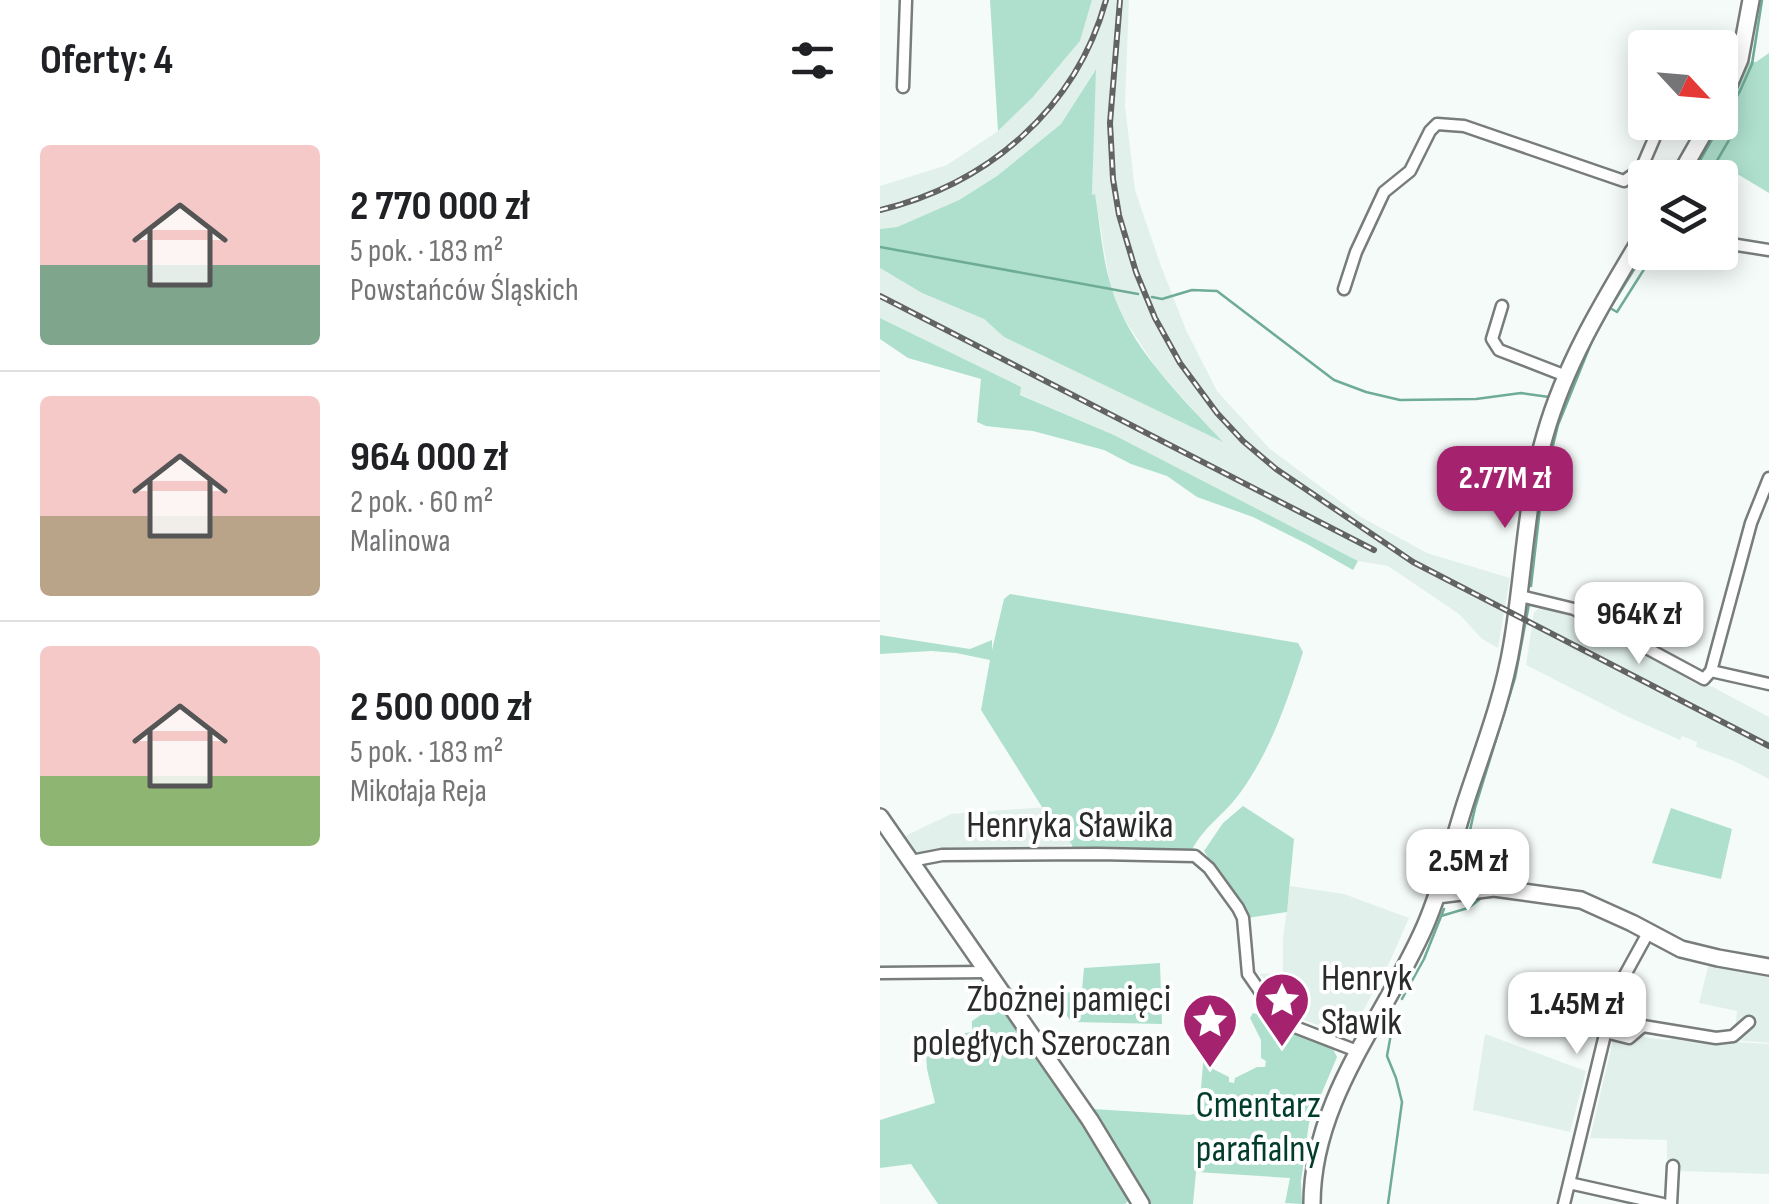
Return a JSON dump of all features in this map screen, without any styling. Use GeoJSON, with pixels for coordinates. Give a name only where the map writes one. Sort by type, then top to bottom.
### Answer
{"type":"FeatureCollection","features":[{"type":"Feature","properties":{"kind":"street"},"geometry":{"type":"LineString","coordinates":[[903,87],[906,0]]}},
{"type":"Feature","properties":{"kind":"street"},"geometry":{"type":"LineString","coordinates":[[1738,65],[1752,0]]}},
{"type":"Feature","properties":{"kind":"street"},"geometry":{"type":"LineString","coordinates":[[1344,289],[1356,252],[1384,192],[1410,170],[1437,124],[1464,126],[1624,181],[1641,169],[1654,140]]}},
{"type":"Feature","properties":{"kind":"street"},"geometry":{"type":"LineString","coordinates":[[1738,244],[1769,250]]}},
{"type":"Feature","properties":{"kind":"street"},"geometry":{"type":"LineString","coordinates":[[1312,1204],[1323,1132],[1343,1080],[1408,963],[1437,895],[1491,725],[1511,650],[1533,482],[1545,434],[1582,339],[1628,261]]}},
{"type":"Feature","properties":{"kind":"street"},"geometry":{"type":"LineString","coordinates":[[1502,306],[1492,339],[1499,350],[1566,376]]}},
{"type":"Feature","properties":{"kind":"street"},"geometry":{"type":"LineString","coordinates":[[1520,596],[1574,609],[1704,679],[1712,671],[1751,523],[1769,478]]}},
{"type":"Feature","properties":{"kind":"street"},"geometry":{"type":"LineString","coordinates":[[1712,671],[1769,684]]}},
{"type":"Feature","properties":{"kind":"street"},"geometry":{"type":"LineString","coordinates":[[880,817],[1090,1120],[1142,1204]]}},
{"type":"Feature","properties":{"kind":"street","name":"Henryka Sławika"},"geometry":{"type":"LineString","coordinates":[[911,861],[942,855],[1195,856],[1209,868],[1238,908],[1243,918],[1248,974],[1275,1013],[1295,1026],[1357,1052]]}},
{"type":"Feature","properties":{"kind":"street"},"geometry":{"type":"LineString","coordinates":[[1446,864],[1494,888]]}},
{"type":"Feature","properties":{"kind":"street"},"geometry":{"type":"LineString","coordinates":[[1437,895],[1494,888],[1581,900],[1681,949],[1769,967]]}},
{"type":"Feature","properties":{"kind":"street"},"geometry":{"type":"LineString","coordinates":[[1564,1204],[1615,994],[1648,933]]}},
{"type":"Feature","properties":{"kind":"street"},"geometry":{"type":"LineString","coordinates":[[880,973],[986,972]]}},
{"type":"Feature","properties":{"kind":"street"},"geometry":{"type":"LineString","coordinates":[[1605,1032],[1629,1038],[1642,1026],[1716,1038],[1733,1036],[1750,1022]]}},
{"type":"Feature","properties":{"kind":"street"},"geometry":{"type":"LineString","coordinates":[[1671,1204],[1673,1166]]}},
{"type":"Feature","properties":{"kind":"street"},"geometry":{"type":"LineString","coordinates":[[1569,1184],[1663,1204]]}},
{"type":"Feature","properties":{"kind":"shaded area"},"geometry":{"type":"Polygon","coordinates":[[[1092,0],[1129,0],[1125,105],[1135,190],[1186,330],[1217,391],[1269,448],[1361,517],[1427,553],[1510,578],[1498,648],[1482,639],[1459,614],[1388,566],[1358,561],[1114,435],[1019,394],[1020,387],[880,318],[880,268],[922,293],[984,319],[1004,337],[1221,440],[1159,372],[1123,317],[1110,285],[1095,195],[1092,196],[1094,71],[1061,124],[997,176],[959,200],[897,227],[880,229],[880,186],[947,165],[998,131],[1036,94],[1080,41],[1092,0]]]}},
{"type":"Feature","properties":{"kind":"shaded area"},"geometry":{"type":"Polygon","coordinates":[[[1544,605],[1582,619],[1696,684],[1711,686],[1769,717],[1769,779],[1696,747],[1697,742],[1682,736],[1680,740],[1626,716],[1526,665],[1534,612],[1544,605]]]}},
{"type":"Feature","properties":{"kind":"shaded area"},"geometry":{"type":"Polygon","coordinates":[[[1047,807],[1072,845],[913,855],[903,837],[951,814],[1047,807]]]}},
{"type":"Feature","properties":{"kind":"shaded area"},"geometry":{"type":"Polygon","coordinates":[[[1290,886],[1344,894],[1409,918],[1352,1032],[1341,1034],[1286,1013],[1273,986],[1259,974],[1283,973],[1290,886]]]}},
{"type":"Feature","properties":{"kind":"shaded area"},"geometry":{"type":"Polygon","coordinates":[[[1709,963],[1769,977],[1769,1043],[1734,1040],[1737,1011],[1699,1003],[1709,963]]]}},
{"type":"Feature","properties":{"kind":"shaded area"},"geometry":{"type":"Polygon","coordinates":[[[1485,1034],[1586,1071],[1570,1132],[1473,1110],[1485,1034]]]}},
{"type":"Feature","properties":{"kind":"shaded area"},"geometry":{"type":"Polygon","coordinates":[[[1635,1036],[1769,1044],[1769,1174],[1678,1171],[1667,1159],[1667,1140],[1590,1138],[1613,1040],[1633,1045],[1635,1036]]]}},
{"type":"Feature","properties":{"kind":"green space"},"geometry":{"type":"Polygon","coordinates":[[[990,0],[1092,0],[1080,41],[998,131],[990,0]]]}},
{"type":"Feature","properties":{"kind":"green space"},"geometry":{"type":"Polygon","coordinates":[[[1769,53],[1769,193],[1738,174],[1738,160],[1695,160],[1707,140],[1738,140],[1738,77],[1745,62],[1756,62],[1769,53]]]}},
{"type":"Feature","properties":{"kind":"green space"},"geometry":{"type":"Polygon","coordinates":[[[1096,69],[1092,195],[1095,194],[1111,286],[1119,309],[1143,350],[1223,442],[1004,337],[984,319],[922,293],[880,268],[880,229],[897,227],[959,200],[997,176],[1061,124],[1096,69]]]}},
{"type":"Feature","properties":{"kind":"green space"},"geometry":{"type":"Polygon","coordinates":[[[880,318],[1021,387],[1020,395],[1114,435],[1358,561],[1353,570],[1253,517],[1197,497],[1167,476],[1104,450],[1033,431],[977,422],[981,379],[908,358],[880,339],[880,318]]]}},
{"type":"Feature","properties":{"kind":"green space"},"geometry":{"type":"Polygon","coordinates":[[[1010,594],[1298,643],[1303,652],[1261,760],[1240,793],[1191,852],[1073,850],[981,710],[990,660],[931,651],[880,654],[880,635],[970,649],[992,640],[992,650],[1004,599],[1010,594]]]}},
{"type":"Feature","properties":{"kind":"green space"},"geometry":{"type":"Polygon","coordinates":[[[1243,806],[1294,839],[1287,912],[1247,918],[1204,851],[1223,823],[1243,806]]]}},
{"type":"Feature","properties":{"kind":"green space"},"geometry":{"type":"Polygon","coordinates":[[[1671,808],[1732,829],[1721,879],[1652,863],[1671,808]]]}},
{"type":"Feature","properties":{"kind":"green space"},"geometry":{"type":"Polygon","coordinates":[[[1160,963],[1162,1024],[1072,1022],[1051,997],[1082,989],[1084,968],[1160,963]]]}},
{"type":"Feature","properties":{"kind":"green space"},"geometry":{"type":"Polygon","coordinates":[[[1000,1002],[1075,1107],[1130,1199],[1125,1204],[938,1204],[911,1164],[880,1168],[880,1120],[935,1103],[925,1039],[972,1032],[972,1021],[1000,1002]]]}},
{"type":"Feature","properties":{"kind":"green space","name":"Cmentarz parafialny"},"geometry":{"type":"Polygon","coordinates":[[[1212,1009],[1227,1011],[1216,1026],[1213,1069],[1229,1077],[1229,1082],[1234,1083],[1235,1078],[1257,1067],[1265,1067],[1261,1040],[1250,1018],[1253,1013],[1332,1047],[1337,1057],[1309,1123],[1302,1204],[1285,1203],[1290,1178],[1196,1172],[1193,1204],[1149,1204],[1093,1109],[1199,1113],[1212,1009]]]}},
{"type":"Feature","properties":{"kind":"waterway"},"geometry":{"type":"LineString","coordinates":[[1700,160],[1752,64],[1762,0]]}},
{"type":"Feature","properties":{"kind":"waterway"},"geometry":{"type":"LineString","coordinates":[[1717,160],[1729,140]]}},
{"type":"Feature","properties":{"kind":"waterway"},"geometry":{"type":"LineString","coordinates":[[880,247],[1138,294]]}},
{"type":"Feature","properties":{"kind":"waterway"},"geometry":{"type":"LineString","coordinates":[[1531,586],[1542,491],[1558,425],[1592,341],[1634,270]]}},
{"type":"Feature","properties":{"kind":"waterway"},"geometry":{"type":"LineString","coordinates":[[1610,308],[1617,312],[1644,270]]}},
{"type":"Feature","properties":{"kind":"waterway"},"geometry":{"type":"LineString","coordinates":[[1152,297],[1162,299],[1192,290],[1217,291],[1334,380],[1366,392],[1400,400],[1476,399],[1521,393],[1549,397]]}},
{"type":"Feature","properties":{"kind":"waterway"},"geometry":{"type":"LineString","coordinates":[[1464,857],[1515,678],[1529,604]]}},
{"type":"Feature","properties":{"kind":"waterway"},"geometry":{"type":"LineString","coordinates":[[1441,916],[1468,908],[1480,899]]}},
{"type":"Feature","properties":{"kind":"waterway"},"geometry":{"type":"LineString","coordinates":[[1402,999],[1424,959],[1444,909]]}},
{"type":"Feature","properties":{"kind":"waterway"},"geometry":{"type":"LineString","coordinates":[[1388,1204],[1402,1102],[1387,1056],[1395,1012]]}},
{"type":"Feature","properties":{"kind":"railway"},"geometry":{"type":"LineString","coordinates":[[880,210],[957,182],[1022,136],[1073,75],[1106,0]]}},
{"type":"Feature","properties":{"kind":"railway"},"geometry":{"type":"LineString","coordinates":[[1120,0],[1110,123],[1119,215],[1155,318],[1180,363],[1217,413],[1276,469],[1413,562],[1769,746]]}},
{"type":"Feature","properties":{"kind":"railway"},"geometry":{"type":"LineString","coordinates":[[880,296],[1374,550]]}},
{"type":"Feature","properties":{"kind":"place","name":"Henryk Sławik"},"geometry":{"type":"Point","coordinates":[1282,1049]}},
{"type":"Feature","properties":{"kind":"place","name":"Zbożnej pamięci poległych Szeroczan"},"geometry":{"type":"Point","coordinates":[1210,1070]}}]}
